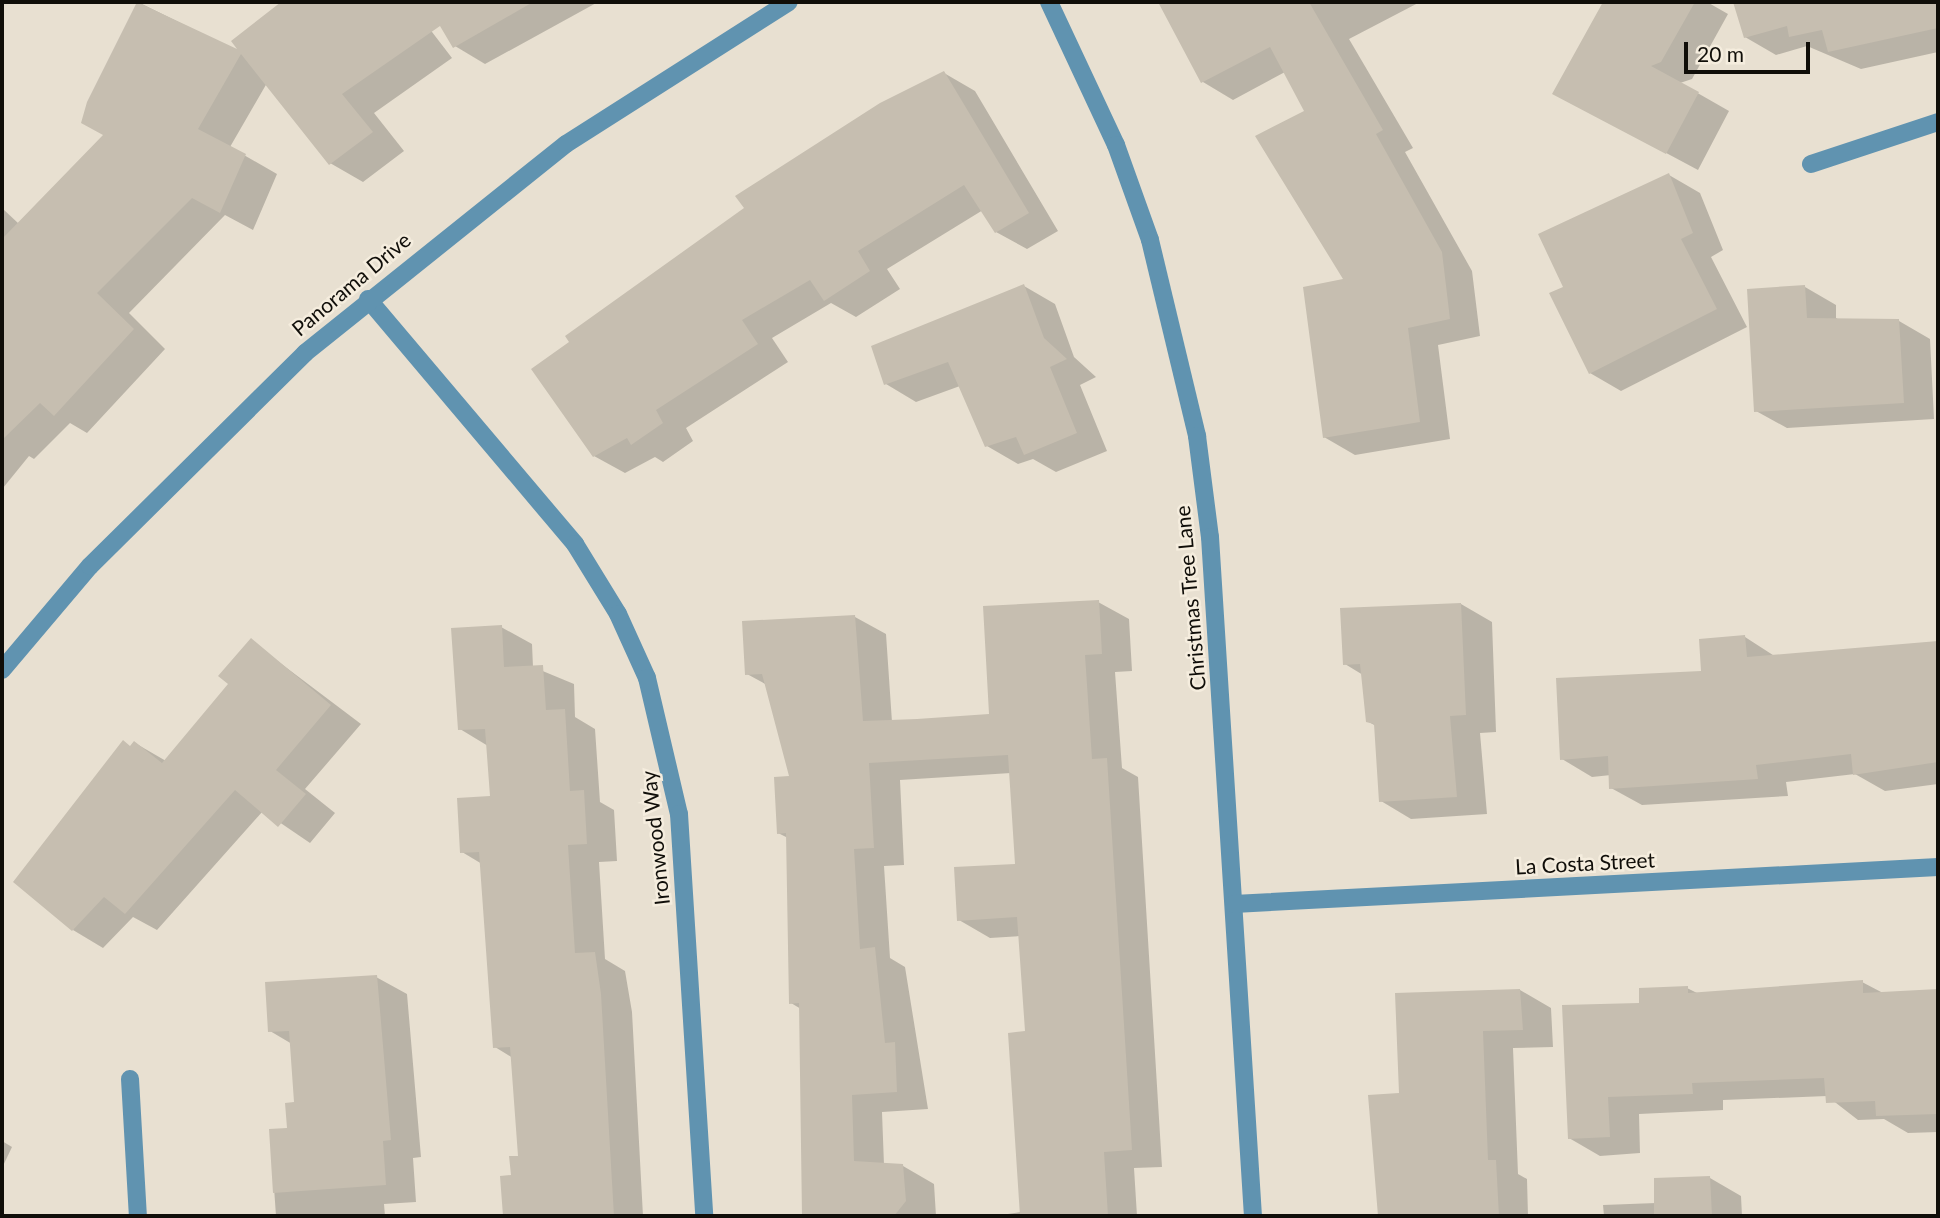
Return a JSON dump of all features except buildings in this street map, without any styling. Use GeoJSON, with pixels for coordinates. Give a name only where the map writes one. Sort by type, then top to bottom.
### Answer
{"type":"FeatureCollection","features":[{"type":"Feature","properties":{"kind":"street","name":"Panorama Drive"},"geometry":{"type":"LineString","coordinates":[[2,670],[195,456],[368,299],[566,144],[789,2]]}},
{"type":"Feature","properties":{"kind":"street","name":"Christmas Tree Lane"},"geometry":{"type":"LineString","coordinates":[[1049,2],[1116,145],[1150,240],[1192,411],[1210,537],[1253,1216]]}},
{"type":"Feature","properties":{"kind":"street"},"geometry":{"type":"LineString","coordinates":[[1811,164],[1938,122]]}},
{"type":"Feature","properties":{"kind":"street","name":"Ironwood Way"},"geometry":{"type":"LineString","coordinates":[[368,299],[575,544],[618,614],[647,678],[679,814],[704,1216]]}},
{"type":"Feature","properties":{"kind":"street","name":"La Costa Street"},"geometry":{"type":"LineString","coordinates":[[1234,904],[1938,867]]}},
{"type":"Feature","properties":{"kind":"street"},"geometry":{"type":"LineString","coordinates":[[130,1079],[138,1216]]}}]}
